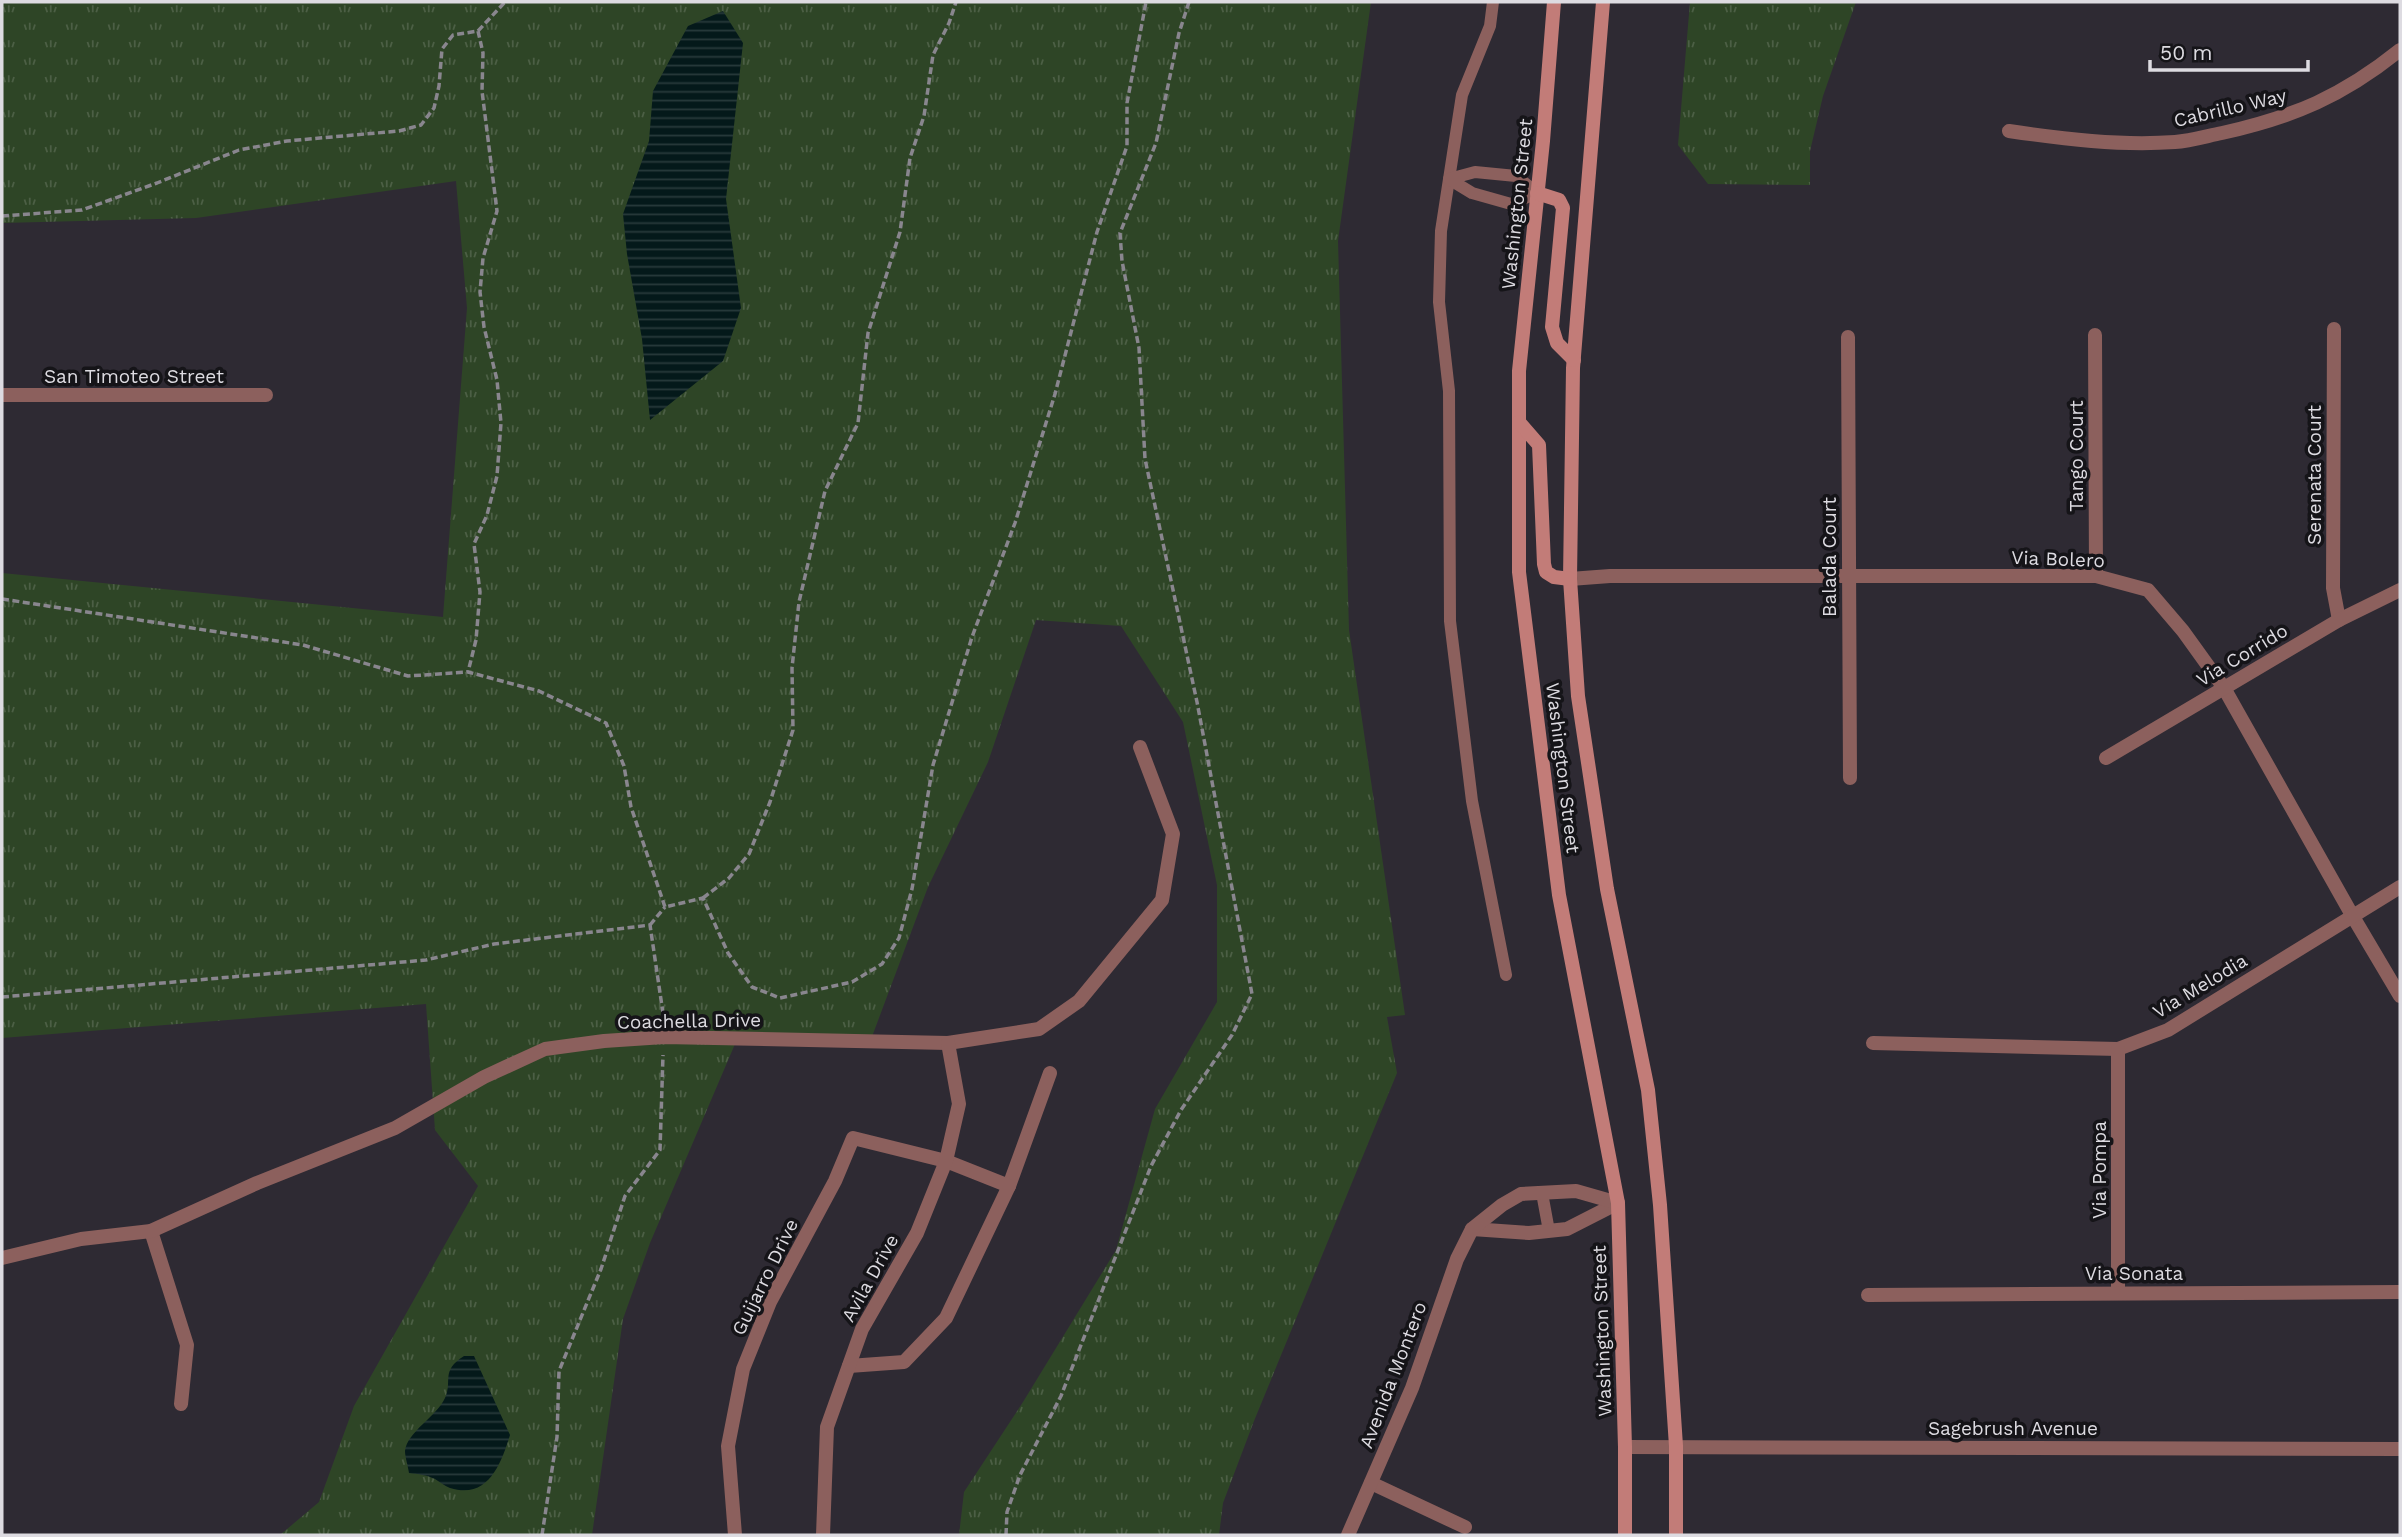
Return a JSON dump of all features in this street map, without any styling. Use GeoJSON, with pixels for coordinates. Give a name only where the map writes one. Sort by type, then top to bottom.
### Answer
{"type":"FeatureCollection","features":[{"type":"Feature","properties":{"kind":"main road","name":"Washington Street"},"geometry":{"type":"LineString","coordinates":[[1554,2],[1543,141],[1519,371],[1519,572],[1559,895],[1618,1203],[1625,1535]]}},
{"type":"Feature","properties":{"kind":"main road","name":"Washington Street"},"geometry":{"type":"LineString","coordinates":[[1602,2],[1574,360],[1570,579],[1578,696],[1607,889],[1648,1090],[1660,1205],[1676,1446],[1676,1535]]}},
{"type":"Feature","properties":{"kind":"main road"},"geometry":{"type":"LineString","coordinates":[[1537,193],[1559,200],[1563,208],[1552,327],[1557,343],[1574,360]]}},
{"type":"Feature","properties":{"kind":"main road"},"geometry":{"type":"LineString","coordinates":[[1519,422],[1539,445],[1546,572],[1554,577],[1570,579]]}},
{"type":"Feature","properties":{"kind":"street","name":"Cabrillo Way"},"geometry":{"type":"LineString","coordinates":[[2009,131],[2079,141],[2176,142],[2274,121],[2294,114],[2345,89],[2400,50]]}},
{"type":"Feature","properties":{"kind":"street","name":"Serenata Court"},"geometry":{"type":"LineString","coordinates":[[2334,329],[2333,588],[2339,620]]}},
{"type":"Feature","properties":{"kind":"street","name":"Tango Court"},"geometry":{"type":"LineString","coordinates":[[2095,335],[2096,576]]}},
{"type":"Feature","properties":{"kind":"street","name":"Balada Court"},"geometry":{"type":"LineString","coordinates":[[1848,337],[1850,778]]}},
{"type":"Feature","properties":{"kind":"street","name":"San Timoteo Street"},"geometry":{"type":"LineString","coordinates":[[2,395],[266,395]]}},
{"type":"Feature","properties":{"kind":"street","name":"Via Bolero"},"geometry":{"type":"LineString","coordinates":[[1570,579],[1610,576],[2096,576],[2148,590],[2183,631],[2224,688],[2400,996]]}},
{"type":"Feature","properties":{"kind":"street","name":"Via Corrido"},"geometry":{"type":"LineString","coordinates":[[2106,758],[2339,620],[2400,590]]}},
{"type":"Feature","properties":{"kind":"street","name":"Coachella Drive"},"geometry":{"type":"LineString","coordinates":[[2,1258],[81,1239],[151,1231],[257,1183],[395,1128],[484,1077],[545,1049],[664,1037],[948,1043],[1039,1029],[1079,1001],[1162,900],[1173,835],[1140,747]]}},
{"type":"Feature","properties":{"kind":"street","name":"Via Melodia"},"geometry":{"type":"LineString","coordinates":[[1873,1043],[2118,1049],[2168,1030],[2400,887]]}},
{"type":"Feature","properties":{"kind":"street","name":"Avila Drive"},"geometry":{"type":"LineString","coordinates":[[823,1535],[827,1427],[862,1329],[917,1233],[946,1161],[959,1104],[948,1043]]}},
{"type":"Feature","properties":{"kind":"street","name":"Via Pompa"},"geometry":{"type":"LineString","coordinates":[[2118,1049],[2118,1292]]}},
{"type":"Feature","properties":{"kind":"street"},"geometry":{"type":"LineString","coordinates":[[849,1366],[904,1362],[946,1318],[1009,1186],[1050,1073]]}},
{"type":"Feature","properties":{"kind":"street","name":"Guijarro Drive"},"geometry":{"type":"LineString","coordinates":[[735,1535],[727,1446],[743,1369],[770,1303],[835,1181],[852,1138],[946,1161]]}},
{"type":"Feature","properties":{"kind":"street"},"geometry":{"type":"LineString","coordinates":[[946,1161],[1009,1186]]}},
{"type":"Feature","properties":{"kind":"street","name":"Avenida Montero"},"geometry":{"type":"LineString","coordinates":[[1348,1535],[1412,1388],[1457,1259],[1472,1229],[1521,1194],[1576,1191],[1618,1203]]}},
{"type":"Feature","properties":{"kind":"street"},"geometry":{"type":"LineString","coordinates":[[1472,1229],[1530,1233],[1567,1229],[1618,1203]]}},
{"type":"Feature","properties":{"kind":"street"},"geometry":{"type":"LineString","coordinates":[[151,1231],[187,1345],[181,1404]]}},
{"type":"Feature","properties":{"kind":"street","name":"Via Sonata"},"geometry":{"type":"LineString","coordinates":[[1868,1295],[2400,1292]]}},
{"type":"Feature","properties":{"kind":"street","name":"Sagebrush Avenue"},"geometry":{"type":"LineString","coordinates":[[1625,1447],[2400,1448]]}},
{"type":"Feature","properties":{"kind":"street"},"geometry":{"type":"LineString","coordinates":[[1371,1483],[1465,1527]]}},
{"type":"Feature","properties":{"kind":"lane"},"geometry":{"type":"LineString","coordinates":[[1493,2],[1490,26],[1462,95],[1441,231],[1439,302],[1449,391],[1450,621],[1472,801],[1506,975]]}},
{"type":"Feature","properties":{"kind":"lane"},"geometry":{"type":"LineString","coordinates":[[1475,172],[1516,176],[1537,193],[1511,204],[1472,193],[1449,179],[1475,172]]}},
{"type":"Feature","properties":{"kind":"lane"},"geometry":{"type":"LineString","coordinates":[[1542,1193],[1549,1231]]}},
{"type":"Feature","properties":{"kind":"path"},"geometry":{"type":"LineString","coordinates":[[2,216],[82,210],[239,150],[287,141],[399,131],[421,125],[434,108],[442,49],[453,36],[478,31],[499,5],[505,2]]}},
{"type":"Feature","properties":{"kind":"path"},"geometry":{"type":"LineString","coordinates":[[650,925],[665,907],[703,898],[729,878],[749,854],[770,802],[793,730],[792,668],[800,602],[825,491],[858,423],[868,333],[900,232],[910,158],[925,116],[933,55],[956,2]]}},
{"type":"Feature","properties":{"kind":"path"},"geometry":{"type":"LineString","coordinates":[[703,898],[728,953],[752,988],[780,998],[852,982],[882,964],[899,938],[912,888],[933,765],[972,637],[1027,484],[1055,394],[1097,232],[1127,146],[1127,103],[1146,2]]}},
{"type":"Feature","properties":{"kind":"path"},"geometry":{"type":"LineString","coordinates":[[468,673],[477,640],[480,592],[474,544],[487,515],[497,476],[501,423],[497,380],[484,327],[480,292],[483,258],[497,211],[482,91],[484,52],[478,31]]}},
{"type":"Feature","properties":{"kind":"path"},"geometry":{"type":"LineString","coordinates":[[2,599],[303,645],[408,676],[468,673],[539,691],[606,723],[624,766],[631,807],[665,907]]}},
{"type":"Feature","properties":{"kind":"green space"},"geometry":{"type":"Polygon","coordinates":[[[2,2],[1371,2],[1338,241],[1349,630],[1405,1015],[1387,1017],[1397,1073],[1254,1421],[1223,1503],[1219,1535],[959,1535],[964,1492],[1116,1250],[1155,1109],[1217,1002],[1217,885],[1183,722],[1121,626],[1036,620],[988,762],[928,887],[870,1042],[738,1037],[650,1243],[623,1319],[592,1535],[280,1535],[319,1502],[354,1406],[478,1186],[435,1130],[426,1004],[2,1038],[2,573],[443,617],[467,308],[456,181],[196,218],[2,223],[2,2]]]}},
{"type":"Feature","properties":{"kind":"green space"},"geometry":{"type":"Polygon","coordinates":[[[1690,2],[1856,2],[1823,96],[1810,151],[1810,185],[1708,184],[1678,145],[1690,2]]]}},
{"type":"Feature","properties":{"kind":"shaded area"},"geometry":{"type":"Polygon","coordinates":[[[723,11],[743,43],[726,199],[741,308],[723,361],[650,420],[642,339],[623,214],[649,141],[653,91],[688,26],[723,11]]]}},
{"type":"Feature","properties":{"kind":"shaded area"},"geometry":{"type":"Polygon","coordinates":[[[464,1356],[474,1356],[510,1435],[491,1477],[474,1489],[463,1490],[450,1488],[429,1477],[409,1473],[405,1451],[411,1437],[441,1405],[447,1392],[452,1366],[464,1356]]]}}]}
